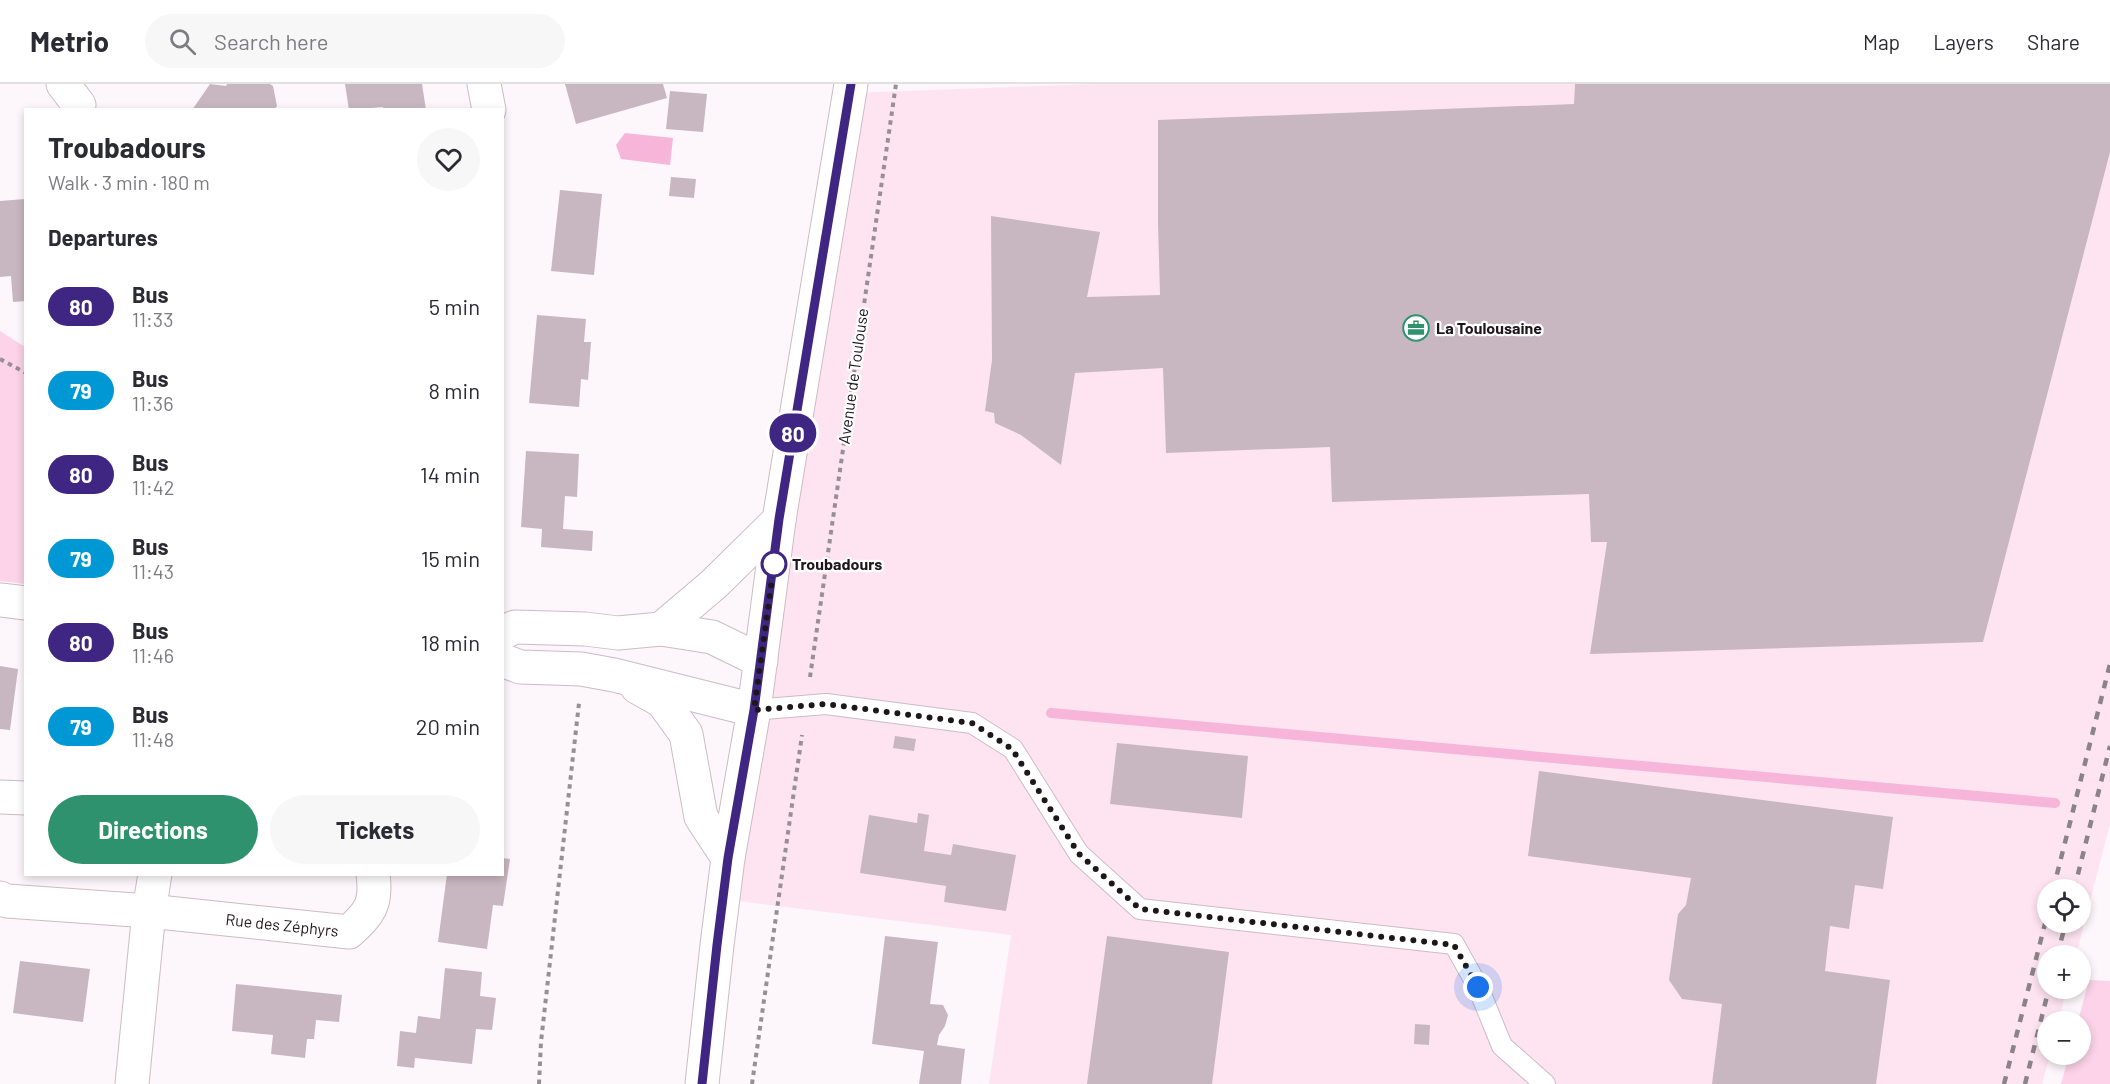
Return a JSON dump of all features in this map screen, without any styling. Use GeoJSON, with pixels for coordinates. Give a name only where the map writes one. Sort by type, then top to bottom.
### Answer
{"type":"FeatureCollection","features":[{"type":"Feature","properties":{"kind":"street"},"geometry":{"type":"LineString","coordinates":[[484,84],[489,108]]}},
{"type":"Feature","properties":{"kind":"street"},"geometry":{"type":"LineString","coordinates":[[702,1084],[728,858],[754,710],[779,519],[851,84]]}},
{"type":"Feature","properties":{"kind":"street"},"geometry":{"type":"LineString","coordinates":[[661,629],[714,584],[779,519]]}},
{"type":"Feature","properties":{"kind":"street"},"geometry":{"type":"LineString","coordinates":[[0,600],[24,603]]}},
{"type":"Feature","properties":{"kind":"street"},"geometry":{"type":"LineString","coordinates":[[504,632],[515,627],[585,629],[618,633],[661,629],[712,637],[761,662]]}},
{"type":"Feature","properties":{"kind":"street"},"geometry":{"type":"LineString","coordinates":[[504,661],[520,667],[581,669],[614,675],[754,710]]}},
{"type":"Feature","properties":{"kind":"street"},"geometry":{"type":"LineString","coordinates":[[614,675],[662,700],[686,734],[701,817],[728,858]]}},
{"type":"Feature","properties":{"kind":"street"},"geometry":{"type":"LineString","coordinates":[[0,797],[24,798]]}},
{"type":"Feature","properties":{"kind":"street"},"geometry":{"type":"LineString","coordinates":[[132,1084],[148,910],[155,876]]}},
{"type":"Feature","properties":{"kind":"street","name":"Rue des Zéphyrs"},"geometry":{"type":"LineString","coordinates":[[0,898],[7,901],[148,910],[349,932],[368,915],[375,891],[373,876]]}},
{"type":"Feature","properties":{"kind":"lane"},"geometry":{"type":"LineString","coordinates":[[754,710],[826,704],[972,723],[1012,749],[1079,854],[1140,909],[1454,945],[1478,987],[1502,1046],[1545,1084]]}},
{"type":"Feature","properties":{"kind":"path","name":"Avenue de Toulouse"},"geometry":{"type":"LineString","coordinates":[[811,669],[896,84]]}},
{"type":"Feature","properties":{"kind":"path"},"geometry":{"type":"LineString","coordinates":[[0,359],[24,372]]}},
{"type":"Feature","properties":{"kind":"path"},"geometry":{"type":"LineString","coordinates":[[539,1084],[542,1030],[579,698]]}},
{"type":"Feature","properties":{"kind":"path"},"geometry":{"type":"LineString","coordinates":[[752,1084],[800,745]]}},
{"type":"Feature","properties":{"kind":"shaded area"},"geometry":{"type":"Polygon","coordinates":[[[1091,84],[2110,84],[2110,824],[2091,897],[2091,879],[2037,879],[2037,933],[2082,933],[2079,945],[2037,945],[2037,999],[2064,999],[2061,1011],[2037,1011],[2037,1065],[2047,1065],[2042,1084],[989,1084],[1011,935],[722,899],[850,93],[1091,84]]]}},
{"type":"Feature","properties":{"kind":"shaded area"},"geometry":{"type":"Polygon","coordinates":[[[625,133],[673,138],[670,165],[621,159],[616,145],[625,133]]]}},
{"type":"Feature","properties":{"kind":"shaded area"},"geometry":{"type":"Polygon","coordinates":[[[0,331],[24,346],[24,584],[0,581],[0,331]]]}},
{"type":"Feature","properties":{"kind":"shaded area"},"geometry":{"type":"Polygon","coordinates":[[[2091,980],[2110,981],[2110,1084],[2061,1084],[2066,1065],[2091,1065],[2091,1011],[2081,1011],[2084,999],[2091,999],[2091,980]]]}},
{"type":"Feature","properties":{"kind":"building"},"geometry":{"type":"Polygon","coordinates":[[[210,84],[226,86],[227,84],[270,84],[273,86],[277,106],[276,108],[193,108],[210,84]]]}},
{"type":"Feature","properties":{"kind":"building"},"geometry":{"type":"Polygon","coordinates":[[[345,84],[422,84],[426,108],[349,108],[345,84]]]}},
{"type":"Feature","properties":{"kind":"building"},"geometry":{"type":"Polygon","coordinates":[[[565,84],[663,84],[667,98],[576,124],[565,84]]]}},
{"type":"Feature","properties":{"kind":"building","name":"La Toulousaine"},"geometry":{"type":"Polygon","coordinates":[[[1575,84],[2110,84],[2110,152],[1983,642],[1590,654],[1607,542],[1591,542],[1589,494],[1332,502],[1330,447],[1166,453],[1163,368],[1075,373],[1061,465],[1021,435],[995,423],[994,413],[985,411],[992,360],[991,216],[1100,232],[1087,297],[1160,295],[1158,120],[1574,104],[1575,84]]]}},
{"type":"Feature","properties":{"kind":"building"},"geometry":{"type":"Polygon","coordinates":[[[670,91],[707,94],[703,132],[666,129],[670,91]]]}},
{"type":"Feature","properties":{"kind":"building"},"geometry":{"type":"Polygon","coordinates":[[[671,177],[696,179],[694,198],[669,196],[671,177]]]}},
{"type":"Feature","properties":{"kind":"building"},"geometry":{"type":"Polygon","coordinates":[[[560,190],[602,194],[594,275],[551,271],[560,190]]]}},
{"type":"Feature","properties":{"kind":"building"},"geometry":{"type":"Polygon","coordinates":[[[24,199],[24,301],[13,302],[11,276],[0,277],[0,201],[24,199]]]}},
{"type":"Feature","properties":{"kind":"building"},"geometry":{"type":"Polygon","coordinates":[[[537,315],[586,319],[584,342],[591,342],[588,380],[581,379],[579,407],[529,403],[537,315]]]}},
{"type":"Feature","properties":{"kind":"building"},"geometry":{"type":"Polygon","coordinates":[[[526,451],[579,454],[577,497],[565,496],[563,529],[593,531],[592,551],[541,547],[542,529],[521,527],[526,451]]]}},
{"type":"Feature","properties":{"kind":"building"},"geometry":{"type":"Polygon","coordinates":[[[0,666],[18,669],[10,730],[0,729],[0,666]]]}},
{"type":"Feature","properties":{"kind":"building"},"geometry":{"type":"Polygon","coordinates":[[[895,736],[916,739],[914,751],[893,748],[895,736]]]}},
{"type":"Feature","properties":{"kind":"building"},"geometry":{"type":"Polygon","coordinates":[[[1117,743],[1248,756],[1242,818],[1110,804],[1117,743]]]}},
{"type":"Feature","properties":{"kind":"building"},"geometry":{"type":"Polygon","coordinates":[[[1539,771],[1893,817],[1883,889],[1855,885],[1849,929],[1830,926],[1825,971],[1890,980],[1876,1084],[1712,1084],[1722,1004],[1682,999],[1669,980],[1678,914],[1686,905],[1691,878],[1528,856],[1539,771]]]}},
{"type":"Feature","properties":{"kind":"building"},"geometry":{"type":"Polygon","coordinates":[[[918,813],[929,815],[924,851],[951,855],[953,844],[1016,855],[1006,911],[944,902],[946,886],[860,873],[869,815],[917,823],[918,813]]]}},
{"type":"Feature","properties":{"kind":"building"},"geometry":{"type":"Polygon","coordinates":[[[504,858],[510,859],[503,906],[493,905],[487,949],[438,942],[447,876],[504,876],[504,858]]]}},
{"type":"Feature","properties":{"kind":"building"},"geometry":{"type":"Polygon","coordinates":[[[885,936],[938,942],[930,1004],[943,1005],[948,1015],[937,1045],[965,1049],[961,1084],[919,1084],[924,1051],[872,1044],[885,936]]]}},
{"type":"Feature","properties":{"kind":"building"},"geometry":{"type":"Polygon","coordinates":[[[1107,936],[1229,952],[1212,1084],[1087,1084],[1107,936]]]}},
{"type":"Feature","properties":{"kind":"building"},"geometry":{"type":"Polygon","coordinates":[[[20,961],[90,969],[83,1022],[13,1013],[20,961]]]}},
{"type":"Feature","properties":{"kind":"building"},"geometry":{"type":"Polygon","coordinates":[[[445,968],[482,972],[480,996],[496,998],[492,1030],[476,1029],[472,1064],[415,1058],[414,1068],[397,1066],[400,1031],[416,1033],[418,1016],[440,1019],[445,968]]]}},
{"type":"Feature","properties":{"kind":"building"},"geometry":{"type":"Polygon","coordinates":[[[236,984],[342,995],[339,1022],[316,1020],[314,1039],[307,1039],[305,1058],[271,1054],[273,1035],[232,1031],[236,984]]]}},
{"type":"Feature","properties":{"kind":"building"},"geometry":{"type":"Polygon","coordinates":[[[1415,1024],[1430,1025],[1429,1045],[1414,1044],[1415,1024]]]}},
{"type":"Feature","properties":{"kind":"waterway"},"geometry":{"type":"LineString","coordinates":[[1051,713],[2055,803]]}},
{"type":"Feature","properties":{"kind":"railway"},"geometry":{"type":"LineString","coordinates":[[2056,879],[2110,664]]}},
{"type":"Feature","properties":{"kind":"railway"},"geometry":{"type":"LineString","coordinates":[[2077,879],[2110,746]]}},
{"type":"Feature","properties":{"kind":"railway"},"geometry":{"type":"LineString","coordinates":[[2004,1084],[2043,933]]}},
{"type":"Feature","properties":{"kind":"railway"},"geometry":{"type":"LineString","coordinates":[[2060,945],[2063,933]]}},
{"type":"Feature","properties":{"kind":"railway"},"geometry":{"type":"LineString","coordinates":[[2025,1084],[2046,999]]}},
{"type":"Feature","properties":{"kind":"bus line","name":"80"},"geometry":{"type":"LineString","coordinates":[[702,1084],[728,858],[754,710],[779,519],[851,84]]}},
{"type":"Feature","properties":{"kind":"place","name":"La Toulousaine"},"geometry":{"type":"Point","coordinates":[1416,328]}},
{"type":"Feature","properties":{"kind":"place","name":"Troubadours"},"geometry":{"type":"Point","coordinates":[774,564]}},
{"type":"Feature","properties":{"kind":"route"},"geometry":{"type":"LineString","coordinates":[[774,564],[754,710],[826,704],[972,723],[1012,749],[1079,854],[1140,909],[1454,945],[1478,987]]}}]}
